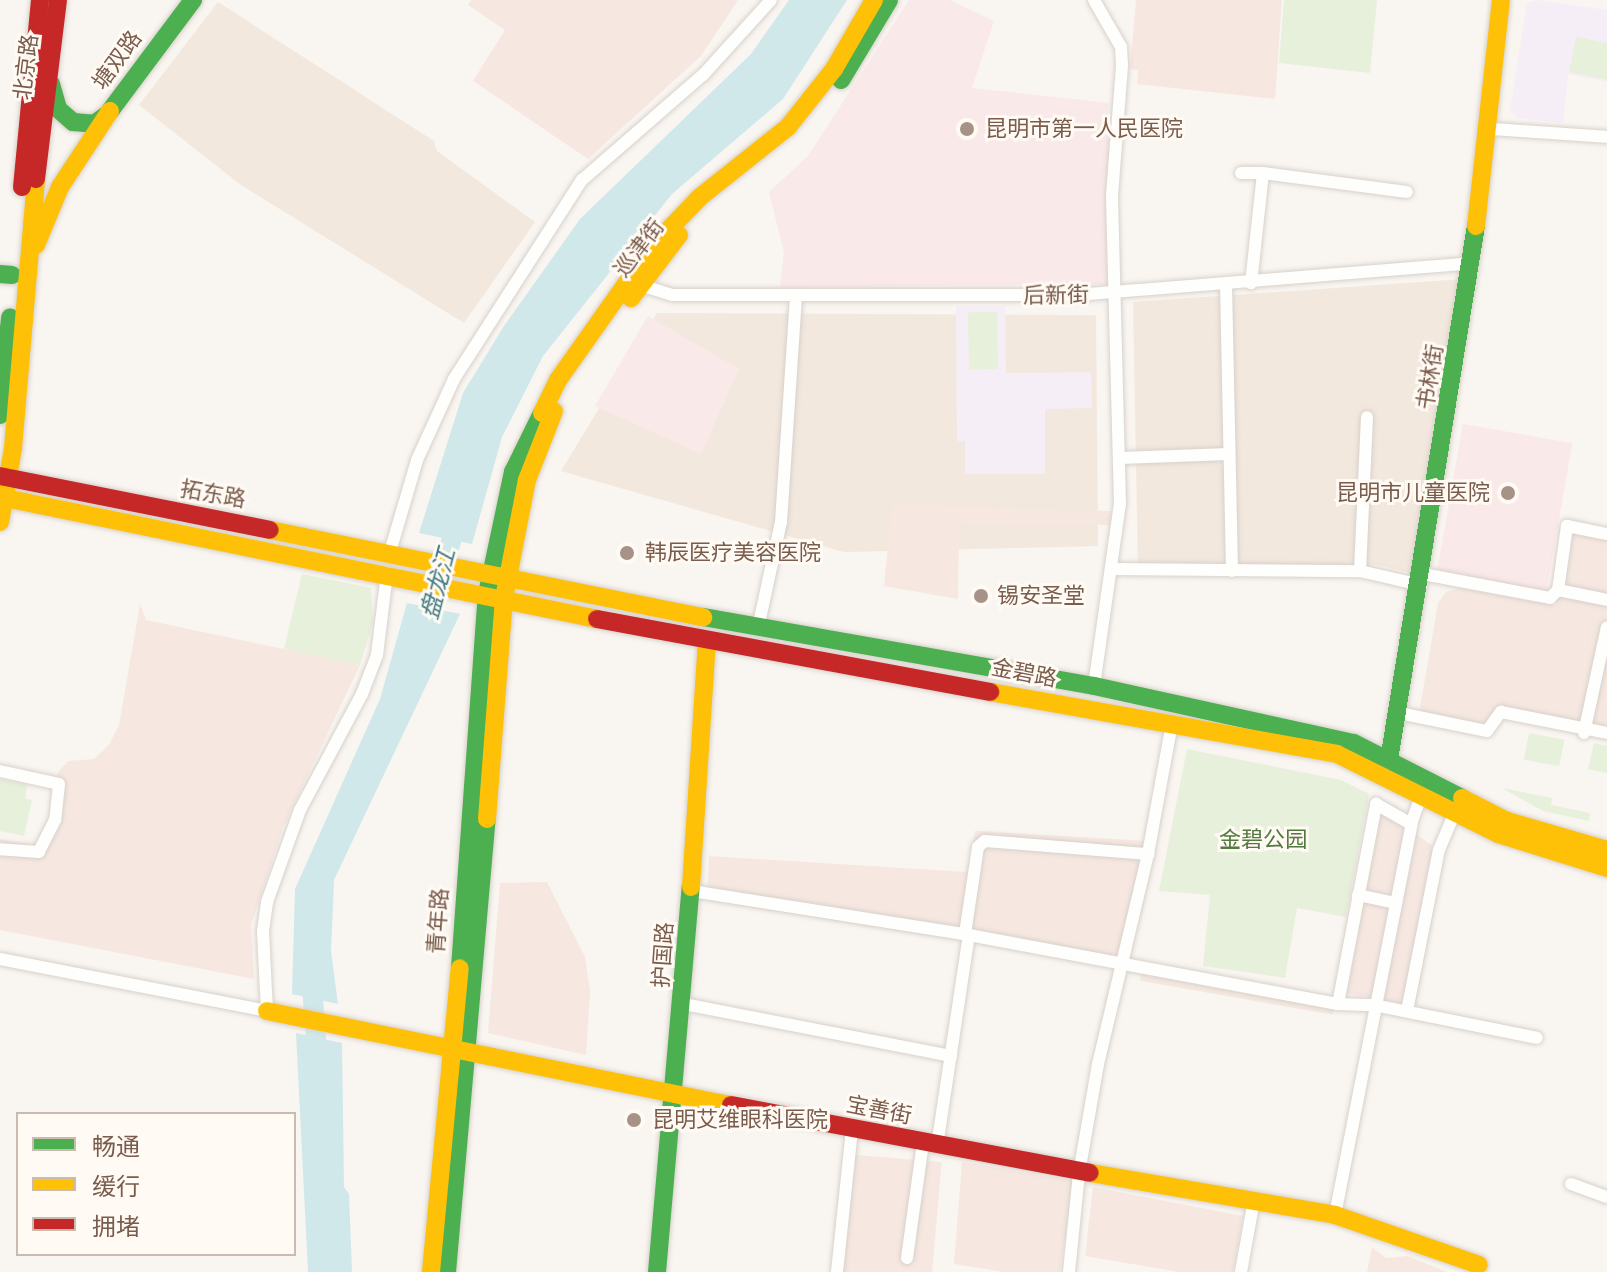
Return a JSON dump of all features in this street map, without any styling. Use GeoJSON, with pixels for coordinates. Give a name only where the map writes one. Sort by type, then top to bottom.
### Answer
{"type":"FeatureCollection","features":[{"type":"Feature","properties":{"kind":"main road","name":"北京路"},"geometry":{"type":"LineString","coordinates":[[0,415],[40,0]]}},
{"type":"Feature","properties":{"kind":"main road","name":"北京路"},"geometry":{"type":"LineString","coordinates":[[0,522],[12,273],[50,72],[58,0]]}},
{"type":"Feature","properties":{"kind":"main road","name":"塘双路"},"geometry":{"type":"LineString","coordinates":[[12,273],[60,187],[110,111],[193,0]]}},
{"type":"Feature","properties":{"kind":"main road","name":"巡津街"},"geometry":{"type":"LineString","coordinates":[[492,573],[513,472],[558,380],[680,216],[759,153],[811,100],[874,0]]}},
{"type":"Feature","properties":{"kind":"main road","name":"巡津街"},"geometry":{"type":"LineString","coordinates":[[492,573],[548,421],[640,285],[698,213],[768,160],[817,111],[889,0]]}},
{"type":"Feature","properties":{"kind":"main road","name":"书林街"},"geometry":{"type":"LineString","coordinates":[[1389,760],[1422,580],[1472,263],[1491,129],[1501,0]]}},
{"type":"Feature","properties":{"kind":"main road"},"geometry":{"type":"LineString","coordinates":[[50,72],[56,103],[67,119],[94,124],[110,111]]}},
{"type":"Feature","properties":{"kind":"main road","name":"拓东路"},"geometry":{"type":"LineString","coordinates":[[4,477],[418,557]]}},
{"type":"Feature","properties":{"kind":"main road","name":"拓东路"},"geometry":{"type":"LineString","coordinates":[[2,498],[414,578]]}},
{"type":"Feature","properties":{"kind":"main road","name":"金碧路"},"geometry":{"type":"LineString","coordinates":[[418,557],[758,628],[1094,686],[1354,743],[1507,821],[1607,850]]}},
{"type":"Feature","properties":{"kind":"main road","name":"青年路"},"geometry":{"type":"LineString","coordinates":[[447,1272],[495,596],[492,573]]}},
{"type":"Feature","properties":{"kind":"main road","name":"金碧路"},"geometry":{"type":"LineString","coordinates":[[414,578],[707,641],[1337,754],[1542,851],[1607,868]]}},
{"type":"Feature","properties":{"kind":"main road","name":"护国路"},"geometry":{"type":"LineString","coordinates":[[657,1272],[684,1004],[707,641]]}},
{"type":"Feature","properties":{"kind":"main road","name":"宝善街"},"geometry":{"type":"LineString","coordinates":[[267,1011],[462,1048],[674,1096],[1079,1173],[1335,1215],[1479,1265]]}},
{"type":"Feature","properties":{"kind":"main road","name":"青年路"},"geometry":{"type":"LineString","coordinates":[[431,1272],[462,1048]]}},
{"type":"Feature","properties":{"kind":"street"},"geometry":{"type":"LineString","coordinates":[[390,552],[417,460],[454,379],[582,180],[703,75],[771,0]]}},
{"type":"Feature","properties":{"kind":"street"},"geometry":{"type":"LineString","coordinates":[[1094,0],[1121,47],[1112,196],[1120,458],[1112,569],[1094,686]]}},
{"type":"Feature","properties":{"kind":"street"},"geometry":{"type":"LineString","coordinates":[[1491,129],[1607,137]]}},
{"type":"Feature","properties":{"kind":"street"},"geometry":{"type":"LineString","coordinates":[[1241,173],[1263,173],[1407,192]]}},
{"type":"Feature","properties":{"kind":"street"},"geometry":{"type":"LineString","coordinates":[[1251,283],[1263,173]]}},
{"type":"Feature","properties":{"kind":"street","name":"后新街"},"geometry":{"type":"LineString","coordinates":[[640,285],[673,295],[1116,293],[1472,263]]}},
{"type":"Feature","properties":{"kind":"street"},"geometry":{"type":"LineString","coordinates":[[1226,284],[1232,571]]}},
{"type":"Feature","properties":{"kind":"street"},"geometry":{"type":"LineString","coordinates":[[758,628],[781,522],[796,296]]}},
{"type":"Feature","properties":{"kind":"street"},"geometry":{"type":"LineString","coordinates":[[1360,571],[1367,417]]}},
{"type":"Feature","properties":{"kind":"street"},"geometry":{"type":"LineString","coordinates":[[1120,458],[1229,454]]}},
{"type":"Feature","properties":{"kind":"street"},"geometry":{"type":"LineString","coordinates":[[1558,590],[1567,526],[1607,534]]}},
{"type":"Feature","properties":{"kind":"street"},"geometry":{"type":"LineString","coordinates":[[1112,569],[1360,571],[1541,599],[1558,590],[1607,600]]}},
{"type":"Feature","properties":{"kind":"street"},"geometry":{"type":"LineString","coordinates":[[0,959],[267,1011],[263,931],[267,902],[300,810],[362,694],[377,655],[387,573]]}},
{"type":"Feature","properties":{"kind":"street"},"geometry":{"type":"LineString","coordinates":[[1584,731],[1607,627]]}},
{"type":"Feature","properties":{"kind":"street"},"geometry":{"type":"LineString","coordinates":[[1399,713],[1487,731],[1501,712],[1584,731],[1607,733]]}},
{"type":"Feature","properties":{"kind":"street"},"geometry":{"type":"LineString","coordinates":[[1069,1272],[1079,1173],[1121,962],[1148,854],[1172,723]]}},
{"type":"Feature","properties":{"kind":"street"},"geometry":{"type":"LineString","coordinates":[[0,771],[59,784],[55,820],[39,852],[0,849]]}},
{"type":"Feature","properties":{"kind":"street"},"geometry":{"type":"LineString","coordinates":[[1335,1215],[1411,824],[1422,794]]}},
{"type":"Feature","properties":{"kind":"street"},"geometry":{"type":"LineString","coordinates":[[1338,1004],[1376,804],[1411,824]]}},
{"type":"Feature","properties":{"kind":"street"},"geometry":{"type":"LineString","coordinates":[[1407,1011],[1439,850],[1455,812]]}},
{"type":"Feature","properties":{"kind":"street"},"geometry":{"type":"LineString","coordinates":[[991,826],[992,840]]}},
{"type":"Feature","properties":{"kind":"street"},"geometry":{"type":"LineString","coordinates":[[907,1258],[951,1056],[978,847],[992,840],[1148,854]]}},
{"type":"Feature","properties":{"kind":"street"},"geometry":{"type":"LineString","coordinates":[[692,891],[967,934],[1121,962],[1133,969],[1338,1004],[1374,1005],[1537,1038]]}},
{"type":"Feature","properties":{"kind":"street"},"geometry":{"type":"LineString","coordinates":[[1358,895],[1396,903]]}},
{"type":"Feature","properties":{"kind":"street"},"geometry":{"type":"LineString","coordinates":[[684,1004],[951,1056]]}},
{"type":"Feature","properties":{"kind":"street"},"geometry":{"type":"LineString","coordinates":[[837,1272],[852,1130]]}},
{"type":"Feature","properties":{"kind":"street"},"geometry":{"type":"LineString","coordinates":[[1571,1184],[1607,1197]]}},
{"type":"Feature","properties":{"kind":"street"},"geometry":{"type":"LineString","coordinates":[[1241,1272],[1254,1200]]}},
{"type":"Feature","properties":{"kind":"shaded area"},"geometry":{"type":"Polygon","coordinates":[[[471,0],[738,0],[701,56],[588,159],[473,81],[505,30],[468,5],[471,0]]]}},
{"type":"Feature","properties":{"kind":"shaded area","name":"昆明市第一人民医院"},"geometry":{"type":"Polygon","coordinates":[[[909,0],[950,0],[994,21],[972,88],[1108,103],[1108,284],[780,287],[784,253],[769,192],[808,156],[909,0]]]}},
{"type":"Feature","properties":{"kind":"shaded area"},"geometry":{"type":"Polygon","coordinates":[[[1136,0],[1282,0],[1275,99],[1137,84],[1138,70],[1130,69],[1136,0]]]}},
{"type":"Feature","properties":{"kind":"shaded area"},"geometry":{"type":"Polygon","coordinates":[[[1537,0],[1607,10],[1607,82],[1568,74],[1563,123],[1517,118],[1510,110],[1527,3],[1537,0]]]}},
{"type":"Feature","properties":{"kind":"shaded area"},"geometry":{"type":"Polygon","coordinates":[[[218,2],[434,141],[437,151],[535,222],[464,323],[241,185],[139,105],[218,2]]]}},
{"type":"Feature","properties":{"kind":"shaded area"},"geometry":{"type":"Polygon","coordinates":[[[1464,279],[1415,574],[1378,565],[1138,569],[1133,302],[1464,279]]]}},
{"type":"Feature","properties":{"kind":"shaded area"},"geometry":{"type":"Polygon","coordinates":[[[956,306],[1005,306],[1006,373],[1091,372],[1092,408],[1045,409],[1045,474],[965,474],[965,441],[957,441],[956,306]]]}},
{"type":"Feature","properties":{"kind":"shaded area"},"geometry":{"type":"Polygon","coordinates":[[[657,313],[1096,315],[1098,546],[844,552],[561,471],[657,313]]]}},
{"type":"Feature","properties":{"kind":"shaded area"},"geometry":{"type":"Polygon","coordinates":[[[648,316],[739,369],[701,454],[595,406],[648,316]]]}},
{"type":"Feature","properties":{"kind":"shaded area","name":"昆明市儿童医院"},"geometry":{"type":"Polygon","coordinates":[[[1463,424],[1572,443],[1546,592],[1437,573],[1463,424]]]}},
{"type":"Feature","properties":{"kind":"shaded area"},"geometry":{"type":"Polygon","coordinates":[[[892,505],[1111,511],[1111,525],[959,524],[958,599],[884,586],[892,505]]]}},
{"type":"Feature","properties":{"kind":"shaded area"},"geometry":{"type":"Polygon","coordinates":[[[1573,531],[1607,539],[1607,729],[1501,708],[1484,727],[1419,714],[1438,603],[1446,592],[1460,588],[1556,605],[1573,531]]]}},
{"type":"Feature","properties":{"kind":"shaded area"},"geometry":{"type":"Polygon","coordinates":[[[140,604],[146,620],[360,665],[283,828],[251,925],[254,979],[0,930],[0,839],[42,847],[59,828],[54,796],[58,772],[68,761],[94,759],[109,745],[119,725],[140,604]]]}},
{"type":"Feature","properties":{"kind":"shaded area"},"geometry":{"type":"Polygon","coordinates":[[[1371,800],[1443,854],[1415,1006],[1334,991],[1371,800]]]}},
{"type":"Feature","properties":{"kind":"shaded area"},"geometry":{"type":"Polygon","coordinates":[[[975,831],[1148,841],[1117,967],[974,943],[945,1121],[935,1119],[963,941],[707,900],[709,856],[967,872],[975,831]]]}},
{"type":"Feature","properties":{"kind":"shaded area"},"geometry":{"type":"Polygon","coordinates":[[[547,882],[585,957],[590,991],[586,1055],[488,1033],[500,883],[547,882]]]}},
{"type":"Feature","properties":{"kind":"shaded area"},"geometry":{"type":"Polygon","coordinates":[[[1143,963],[1336,997],[1333,1015],[1140,981],[1143,963]]]}},
{"type":"Feature","properties":{"kind":"shaded area"},"geometry":{"type":"Polygon","coordinates":[[[847,1154],[942,1162],[932,1272],[837,1272],[847,1154]]]}},
{"type":"Feature","properties":{"kind":"shaded area"},"geometry":{"type":"Polygon","coordinates":[[[962,1162],[1074,1181],[1060,1272],[1004,1272],[954,1264],[962,1162]]]}},
{"type":"Feature","properties":{"kind":"shaded area"},"geometry":{"type":"Polygon","coordinates":[[[1093,1187],[1243,1216],[1233,1272],[1179,1272],[1085,1256],[1093,1187]]]}},
{"type":"Feature","properties":{"kind":"shaded area"},"geometry":{"type":"Polygon","coordinates":[[[1372,1247],[1386,1258],[1408,1256],[1447,1272],[1367,1272],[1372,1247]]]}},
{"type":"Feature","properties":{"kind":"green space"},"geometry":{"type":"Polygon","coordinates":[[[1284,0],[1377,0],[1370,73],[1279,63],[1284,0]]]}},
{"type":"Feature","properties":{"kind":"green space"},"geometry":{"type":"Polygon","coordinates":[[[1576,37],[1607,43],[1607,80],[1569,72],[1576,37]]]}},
{"type":"Feature","properties":{"kind":"green space"},"geometry":{"type":"Polygon","coordinates":[[[997,312],[998,369],[969,369],[968,313],[997,312]]]}},
{"type":"Feature","properties":{"kind":"green space"},"geometry":{"type":"Polygon","coordinates":[[[302,574],[371,588],[373,623],[360,665],[284,649],[302,574]]]}},
{"type":"Feature","properties":{"kind":"green space"},"geometry":{"type":"Polygon","coordinates":[[[1529,733],[1564,740],[1559,766],[1524,760],[1529,733]]]}},
{"type":"Feature","properties":{"kind":"green space"},"geometry":{"type":"Polygon","coordinates":[[[1594,743],[1607,746],[1607,773],[1588,769],[1594,743]]]}},
{"type":"Feature","properties":{"kind":"green space","name":"金碧公园"},"geometry":{"type":"Polygon","coordinates":[[[1187,749],[1341,780],[1369,794],[1346,917],[1297,908],[1285,978],[1203,966],[1210,895],[1159,891],[1187,749]]]}},
{"type":"Feature","properties":{"kind":"green space"},"geometry":{"type":"Polygon","coordinates":[[[0,779],[27,785],[25,799],[32,800],[24,836],[0,831],[0,779]]]}},
{"type":"Feature","properties":{"kind":"green space"},"geometry":{"type":"Polygon","coordinates":[[[1502,788],[1552,798],[1551,805],[1590,813],[1589,821],[1543,811],[1502,788]]]}},
{"type":"Feature","properties":{"kind":"water"},"geometry":{"type":"Polygon","coordinates":[[[789,0],[847,0],[783,99],[672,194],[543,356],[502,437],[472,544],[419,533],[463,393],[504,326],[580,219],[751,54],[789,0]]]}},
{"type":"Feature","properties":{"kind":"water"},"geometry":{"type":"Polygon","coordinates":[[[407,603],[460,614],[334,880],[331,951],[338,1004],[292,994],[295,889],[380,699],[407,603]]]}},
{"type":"Feature","properties":{"kind":"water"},"geometry":{"type":"Polygon","coordinates":[[[296,1033],[342,1043],[344,1187],[349,1194],[352,1272],[308,1272],[296,1033]]]}},
{"type":"Feature","properties":{"kind":"waterway","name":"盘龙江"},"geometry":{"type":"LineString","coordinates":[[426,634],[458,515]]}},
{"type":"Feature","properties":{"kind":"waterway","name":"盘龙江"},"geometry":{"type":"LineString","coordinates":[[311,973],[318,1064]]}},
{"type":"Feature","properties":{"kind":"traffic: fast"},"geometry":{"type":"LineString","coordinates":[[110,111],[193,0]]}},
{"type":"Feature","properties":{"kind":"traffic: fast"},"geometry":{"type":"LineString","coordinates":[[841,80],[889,0]]}},
{"type":"Feature","properties":{"kind":"traffic: fast"},"geometry":{"type":"LineString","coordinates":[[51,84],[58,109],[73,122],[94,124],[108,114]]}},
{"type":"Feature","properties":{"kind":"traffic: fast"},"geometry":{"type":"LineString","coordinates":[[1389,760],[1476,226]]}},
{"type":"Feature","properties":{"kind":"traffic: fast"},"geometry":{"type":"LineString","coordinates":[[0,274],[12,275]]}},
{"type":"Feature","properties":{"kind":"traffic: fast"},"geometry":{"type":"LineString","coordinates":[[0,415],[10,318]]}},
{"type":"Feature","properties":{"kind":"traffic: fast"},"geometry":{"type":"LineString","coordinates":[[460,968],[487,594],[513,472],[542,413]]}},
{"type":"Feature","properties":{"kind":"traffic: fast"},"geometry":{"type":"LineString","coordinates":[[703,617],[1094,686],[1354,743],[1462,798]]}},
{"type":"Feature","properties":{"kind":"traffic: fast"},"geometry":{"type":"LineString","coordinates":[[447,1272],[487,819]]}},
{"type":"Feature","properties":{"kind":"traffic: fast"},"geometry":{"type":"LineString","coordinates":[[657,1272],[691,887]]}},
{"type":"Feature","properties":{"kind":"traffic: slow"},"geometry":{"type":"LineString","coordinates":[[542,413],[558,380],[653,246],[700,197],[788,127],[834,69],[874,0]]}},
{"type":"Feature","properties":{"kind":"traffic: slow"},"geometry":{"type":"LineString","coordinates":[[1476,226],[1501,0]]}},
{"type":"Feature","properties":{"kind":"traffic: slow"},"geometry":{"type":"LineString","coordinates":[[36,245],[60,187],[110,111]]}},
{"type":"Feature","properties":{"kind":"traffic: slow"},"geometry":{"type":"LineString","coordinates":[[0,522],[13,448],[36,179]]}},
{"type":"Feature","properties":{"kind":"traffic: slow"},"geometry":{"type":"LineString","coordinates":[[631,298],[679,235]]}},
{"type":"Feature","properties":{"kind":"traffic: slow"},"geometry":{"type":"LineString","coordinates":[[487,819],[504,598],[527,480],[554,411]]}},
{"type":"Feature","properties":{"kind":"traffic: slow"},"geometry":{"type":"LineString","coordinates":[[0,497],[597,619]]}},
{"type":"Feature","properties":{"kind":"traffic: slow"},"geometry":{"type":"LineString","coordinates":[[270,530],[703,617]]}},
{"type":"Feature","properties":{"kind":"traffic: slow"},"geometry":{"type":"LineString","coordinates":[[691,887],[707,641]]}},
{"type":"Feature","properties":{"kind":"traffic: slow"},"geometry":{"type":"LineString","coordinates":[[990,692],[1337,754],[1498,834],[1607,868]]}},
{"type":"Feature","properties":{"kind":"traffic: slow"},"geometry":{"type":"LineString","coordinates":[[1462,798],[1507,821],[1607,850]]}},
{"type":"Feature","properties":{"kind":"traffic: slow"},"geometry":{"type":"LineString","coordinates":[[431,1272],[460,968]]}},
{"type":"Feature","properties":{"kind":"traffic: slow"},"geometry":{"type":"LineString","coordinates":[[267,1011],[731,1105]]}},
{"type":"Feature","properties":{"kind":"traffic: slow"},"geometry":{"type":"LineString","coordinates":[[1090,1173],[1335,1215],[1479,1265]]}},
{"type":"Feature","properties":{"kind":"traffic: jam"},"geometry":{"type":"LineString","coordinates":[[22,187],[40,0]]}},
{"type":"Feature","properties":{"kind":"traffic: jam"},"geometry":{"type":"LineString","coordinates":[[36,179],[58,0]]}},
{"type":"Feature","properties":{"kind":"traffic: jam"},"geometry":{"type":"LineString","coordinates":[[0,476],[270,530]]}},
{"type":"Feature","properties":{"kind":"traffic: jam"},"geometry":{"type":"LineString","coordinates":[[597,619],[990,692]]}},
{"type":"Feature","properties":{"kind":"traffic: jam"},"geometry":{"type":"LineString","coordinates":[[731,1105],[1090,1173]]}},
{"type":"Feature","properties":{"kind":"place","name":"昆明市第一人民医院"},"geometry":{"type":"Point","coordinates":[967,129]}},
{"type":"Feature","properties":{"kind":"place","name":"昆明市儿童医院"},"geometry":{"type":"Point","coordinates":[1508,493]}},
{"type":"Feature","properties":{"kind":"place","name":"韩辰医疗美容医院"},"geometry":{"type":"Point","coordinates":[627,553]}},
{"type":"Feature","properties":{"kind":"place","name":"锡安圣堂"},"geometry":{"type":"Point","coordinates":[981,596]}},
{"type":"Feature","properties":{"kind":"place","name":"昆明艾维眼科医院"},"geometry":{"type":"Point","coordinates":[634,1120]}}]}
